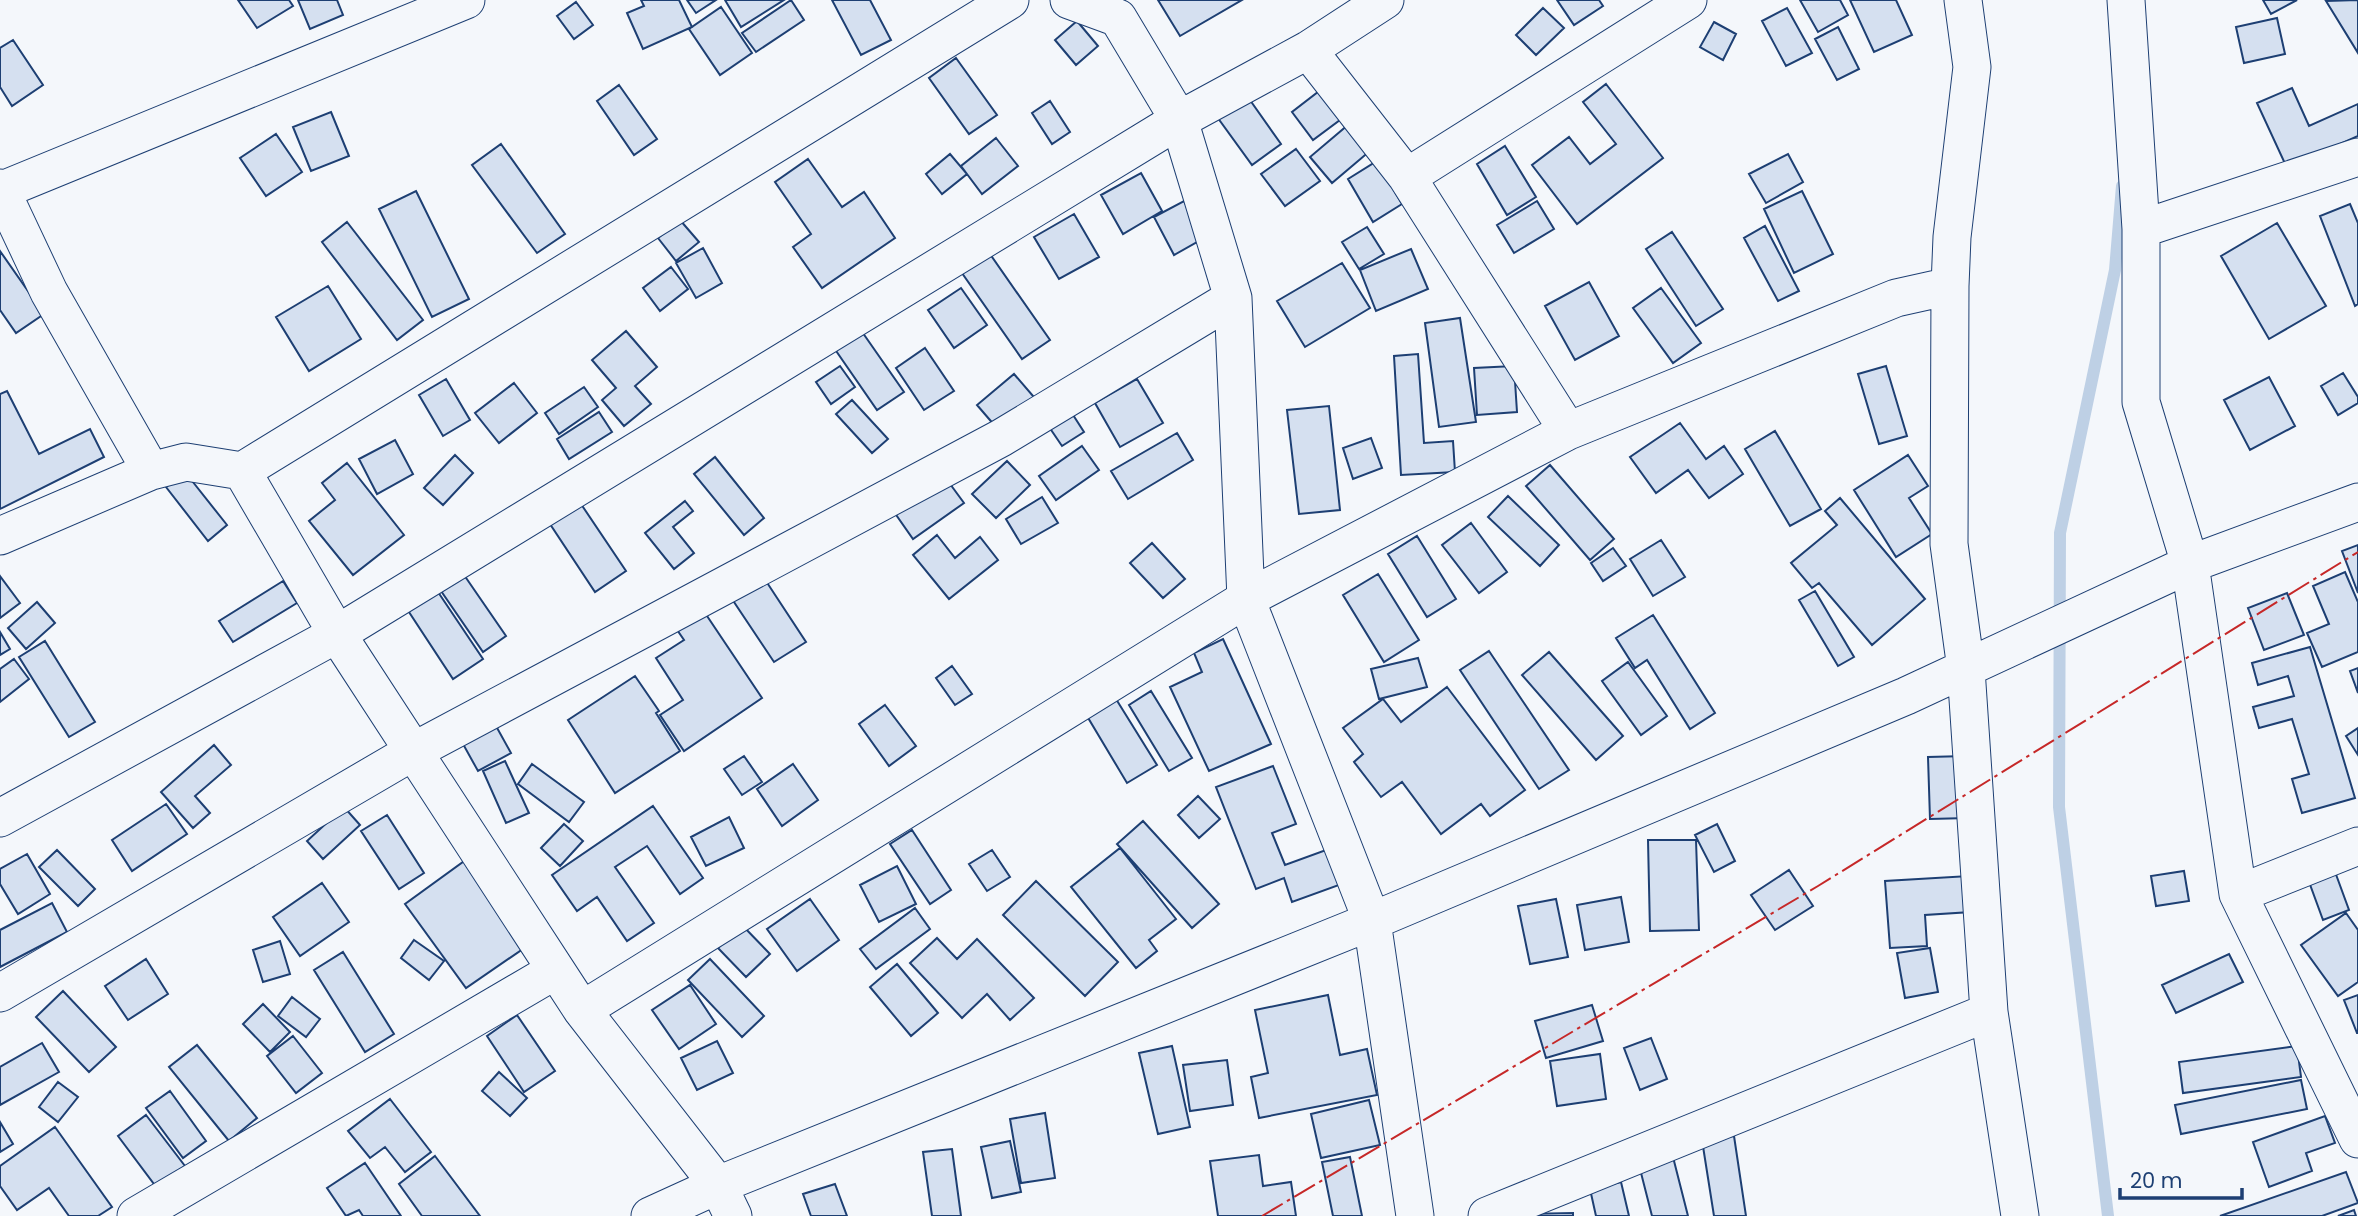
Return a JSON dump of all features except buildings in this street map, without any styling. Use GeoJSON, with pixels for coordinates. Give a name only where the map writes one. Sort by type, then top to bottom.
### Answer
{"type":"FeatureCollection","features":[{"type":"Feature","properties":{"kind":"street"},"geometry":{"type":"LineString","coordinates":[[151,471],[49,292],[0,190],[466,0]]}},
{"type":"Feature","properties":{"kind":"street"},"geometry":{"type":"LineString","coordinates":[[0,536],[151,471],[186,462],[242,471],[1010,0]]}},
{"type":"Feature","properties":{"kind":"street"},"geometry":{"type":"LineString","coordinates":[[1069,0],[1118,18],[1179,120],[1233,298],[1246,599],[1371,921],[1415,1216]]}},
{"type":"Feature","properties":{"kind":"street"},"geometry":{"type":"LineString","coordinates":[[0,818],[337,634],[1179,120],[1308,50],[1384,0]]}},
{"type":"Feature","properties":{"kind":"street"},"geometry":{"type":"LineString","coordinates":[[1408,177],[1688,0]]}},
{"type":"Feature","properties":{"kind":"street"},"geometry":{"type":"LineString","coordinates":[[1963,0],[1972,67],[1952,237],[1949,544],[1966,669],[1989,1012],[2020,1216]]}},
{"type":"Feature","properties":{"kind":"street"},"geometry":{"type":"LineString","coordinates":[[2126,0],[2141,229],[2141,402],[2190,564],[2238,894],[2358,1139]]}},
{"type":"Feature","properties":{"kind":"street"},"geometry":{"type":"LineString","coordinates":[[1308,50],[1408,177],[1568,431]]}},
{"type":"Feature","properties":{"kind":"street"},"geometry":{"type":"LineString","coordinates":[[2141,229],[2358,157]]}},
{"type":"Feature","properties":{"kind":"street"},"geometry":{"type":"LineString","coordinates":[[582,1010],[1246,599],[1568,431],[1896,298],[1950,286]]}},
{"type":"Feature","properties":{"kind":"street"},"geometry":{"type":"LineString","coordinates":[[0,993],[414,751],[1002,438],[1233,298]]}},
{"type":"Feature","properties":{"kind":"street"},"geometry":{"type":"LineString","coordinates":[[242,471],[337,634],[582,1010],[725,1200]]}},
{"type":"Feature","properties":{"kind":"street"},"geometry":{"type":"LineString","coordinates":[[650,1216],[725,1200],[1371,921],[1906,696],[2190,564],[2358,502]]}},
{"type":"Feature","properties":{"kind":"street"},"geometry":{"type":"LineString","coordinates":[[2238,894],[2358,846]]}},
{"type":"Feature","properties":{"kind":"street"},"geometry":{"type":"LineString","coordinates":[[135,1216],[556,970]]}},
{"type":"Feature","properties":{"kind":"street"},"geometry":{"type":"LineString","coordinates":[[1487,1216],[1989,1012]]}},
{"type":"Feature","properties":{"kind":"waterway"},"geometry":{"type":"LineString","coordinates":[[2108,1216],[2059,807],[2060,533],[2115,270],[2122,186]]}},
{"type":"Feature","properties":{"kind":"power"},"geometry":{"type":"LineString","coordinates":[[1262,1216],[1818,886],[2358,552]]}}]}
